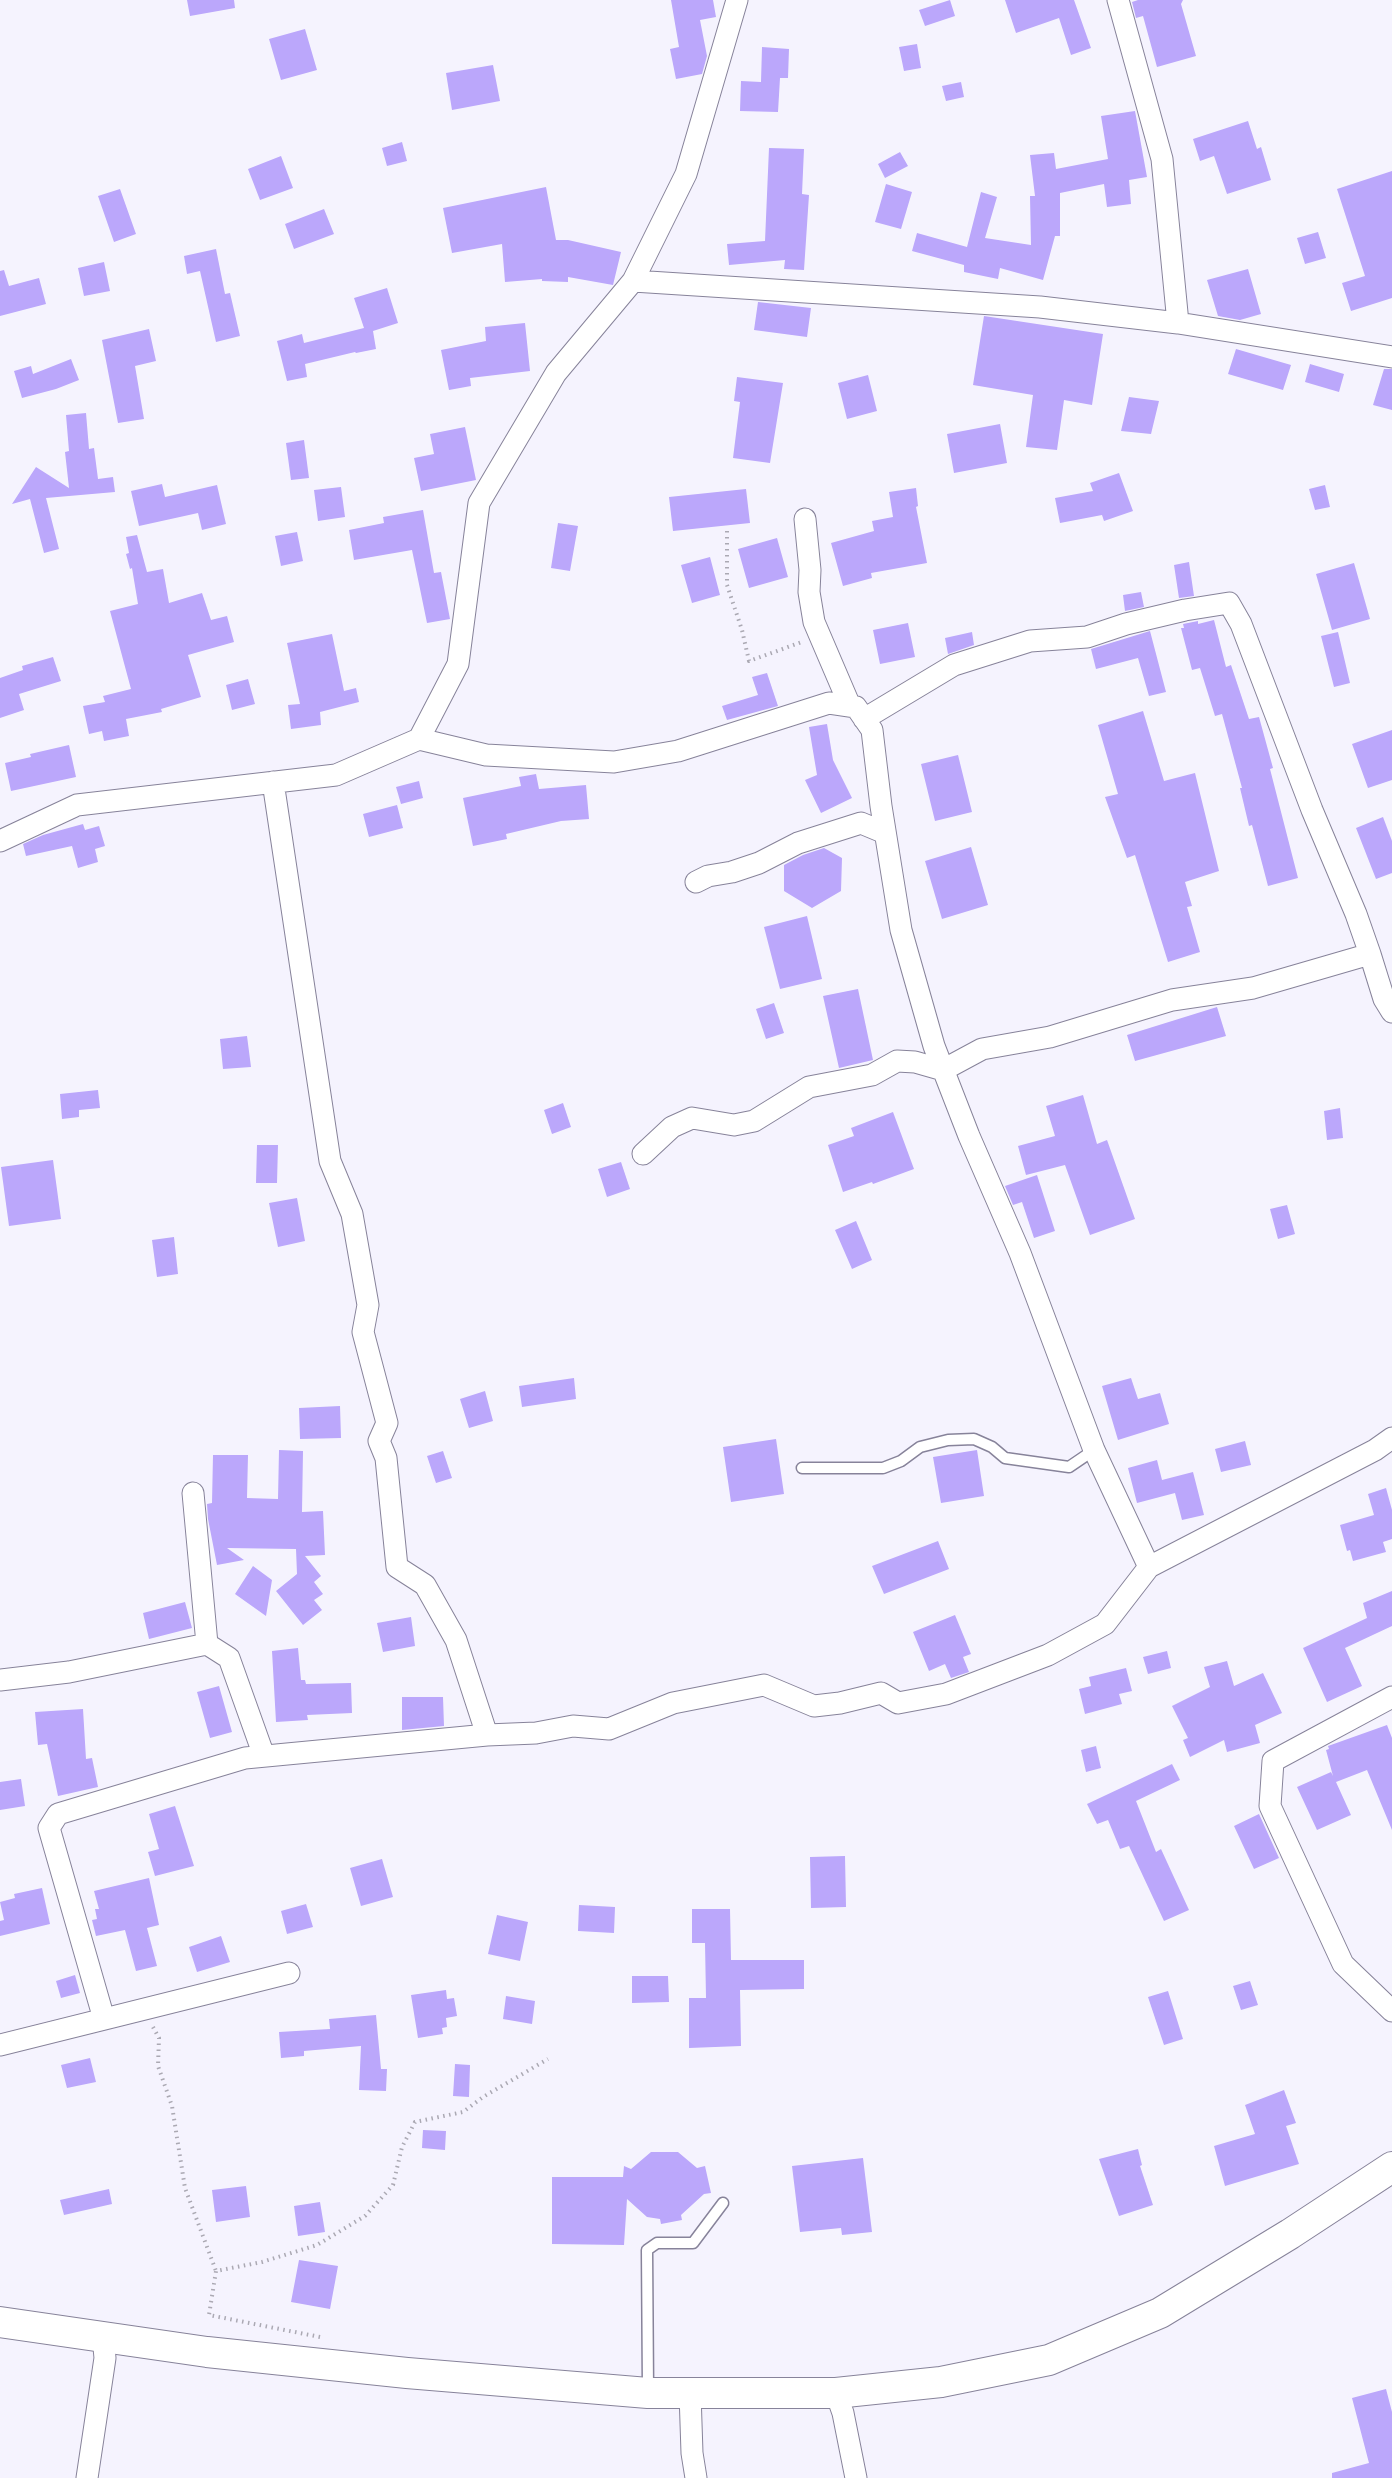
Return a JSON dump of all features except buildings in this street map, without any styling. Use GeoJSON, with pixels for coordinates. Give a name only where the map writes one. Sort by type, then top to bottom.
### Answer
{"type":"FeatureCollection","features":[{"type":"Feature","properties":{"kind":"main road"},"geometry":{"type":"LineString","coordinates":[[0,2322],[207,2352],[395,2372],[648,2393],[836,2393],[959,2380],[1056,2358],[1160,2313],[1290,2234],[1392,2167]]}},
{"type":"Feature","properties":{"kind":"street"},"geometry":{"type":"LineString","coordinates":[[419,739],[458,664],[479,503],[556,373],[633,281],[686,174],[737,0]]}},
{"type":"Feature","properties":{"kind":"street"},"geometry":{"type":"LineString","coordinates":[[1118,0],[1162,159],[1178,323]]}},
{"type":"Feature","properties":{"kind":"street"},"geometry":{"type":"LineString","coordinates":[[633,281],[1040,307],[1178,323],[1392,357]]}},
{"type":"Feature","properties":{"kind":"street"},"geometry":{"type":"LineString","coordinates":[[805,519],[810,570],[809,592],[814,622],[857,713],[872,730],[885,833],[901,930],[934,1046],[1020,1253],[1094,1450],[1149,1567]]}},
{"type":"Feature","properties":{"kind":"street"},"geometry":{"type":"LineString","coordinates":[[0,841],[77,805],[336,775],[419,739],[486,755],[614,762],[678,751],[829,703],[857,713],[954,664],[1030,641],[1087,637],[1126,624],[1185,610],[1229,603],[1241,624],[1312,810],[1356,914],[1384,999],[1392,1012]]}},
{"type":"Feature","properties":{"kind":"street"},"geometry":{"type":"LineString","coordinates":[[273,782],[330,1161],[352,1214],[368,1305],[363,1332],[387,1423],[379,1441],[386,1458],[397,1567],[425,1585],[456,1640],[487,1735]]}},
{"type":"Feature","properties":{"kind":"street"},"geometry":{"type":"LineString","coordinates":[[696,882],[708,876],[732,872],[759,863],[798,843],[861,823],[885,833]]}},
{"type":"Feature","properties":{"kind":"street"},"geometry":{"type":"LineString","coordinates":[[644,1154],[672,1127],[692,1118],[734,1125],[754,1121],[809,1087],[872,1075],[897,1061],[915,1062],[943,1070],[982,1049],[1050,1037],[1172,1000],[1253,988],[1370,954]]}},
{"type":"Feature","properties":{"kind":"street"},"geometry":{"type":"LineString","coordinates":[[104,2019],[49,1828],[58,1814],[245,1758],[487,1735],[536,1733],[573,1726],[609,1729],[673,1703],[764,1685],[814,1706],[840,1703],[881,1693],[898,1703],[946,1694],[1048,1655],[1105,1624],[1149,1567],[1375,1450],[1392,1438]]}},
{"type":"Feature","properties":{"kind":"street"},"geometry":{"type":"LineString","coordinates":[[193,1493],[207,1644]]}},
{"type":"Feature","properties":{"kind":"street"},"geometry":{"type":"LineString","coordinates":[[0,1680],[69,1671],[207,1644],[229,1658],[264,1756]]}},
{"type":"Feature","properties":{"kind":"street"},"geometry":{"type":"LineString","coordinates":[[1392,1697],[1273,1761],[1270,1806],[1342,1964],[1392,2011]]}},
{"type":"Feature","properties":{"kind":"street"},"geometry":{"type":"LineString","coordinates":[[0,2045],[289,1973]]}},
{"type":"Feature","properties":{"kind":"street"},"geometry":{"type":"LineString","coordinates":[[87,2478],[105,2358],[103,2337]]}},
{"type":"Feature","properties":{"kind":"street"},"geometry":{"type":"LineString","coordinates":[[690,2393],[692,2452],[696,2478]]}},
{"type":"Feature","properties":{"kind":"street"},"geometry":{"type":"LineString","coordinates":[[836,2393],[843,2413],[856,2478]]}},
{"type":"Feature","properties":{"kind":"lane"},"geometry":{"type":"LineString","coordinates":[[802,1468],[883,1468],[901,1461],[920,1447],[948,1440],[974,1439],[992,1447],[1005,1458],[1069,1467],[1094,1450]]}},
{"type":"Feature","properties":{"kind":"lane"},"geometry":{"type":"LineString","coordinates":[[648,2393],[647,2250],[657,2243],[693,2243],[723,2203]]}},
{"type":"Feature","properties":{"kind":"path"},"geometry":{"type":"LineString","coordinates":[[727,531],[727,585],[742,630],[749,661],[819,635]]}},
{"type":"Feature","properties":{"kind":"path"},"geometry":{"type":"LineString","coordinates":[[144,2009],[159,2038],[158,2066],[172,2106],[185,2188],[216,2271],[209,2315],[329,2339]]}},
{"type":"Feature","properties":{"kind":"path"},"geometry":{"type":"LineString","coordinates":[[216,2271],[262,2262],[316,2246],[365,2216],[393,2186],[402,2146],[415,2122],[463,2112],[483,2097],[548,2059]]}}]}
